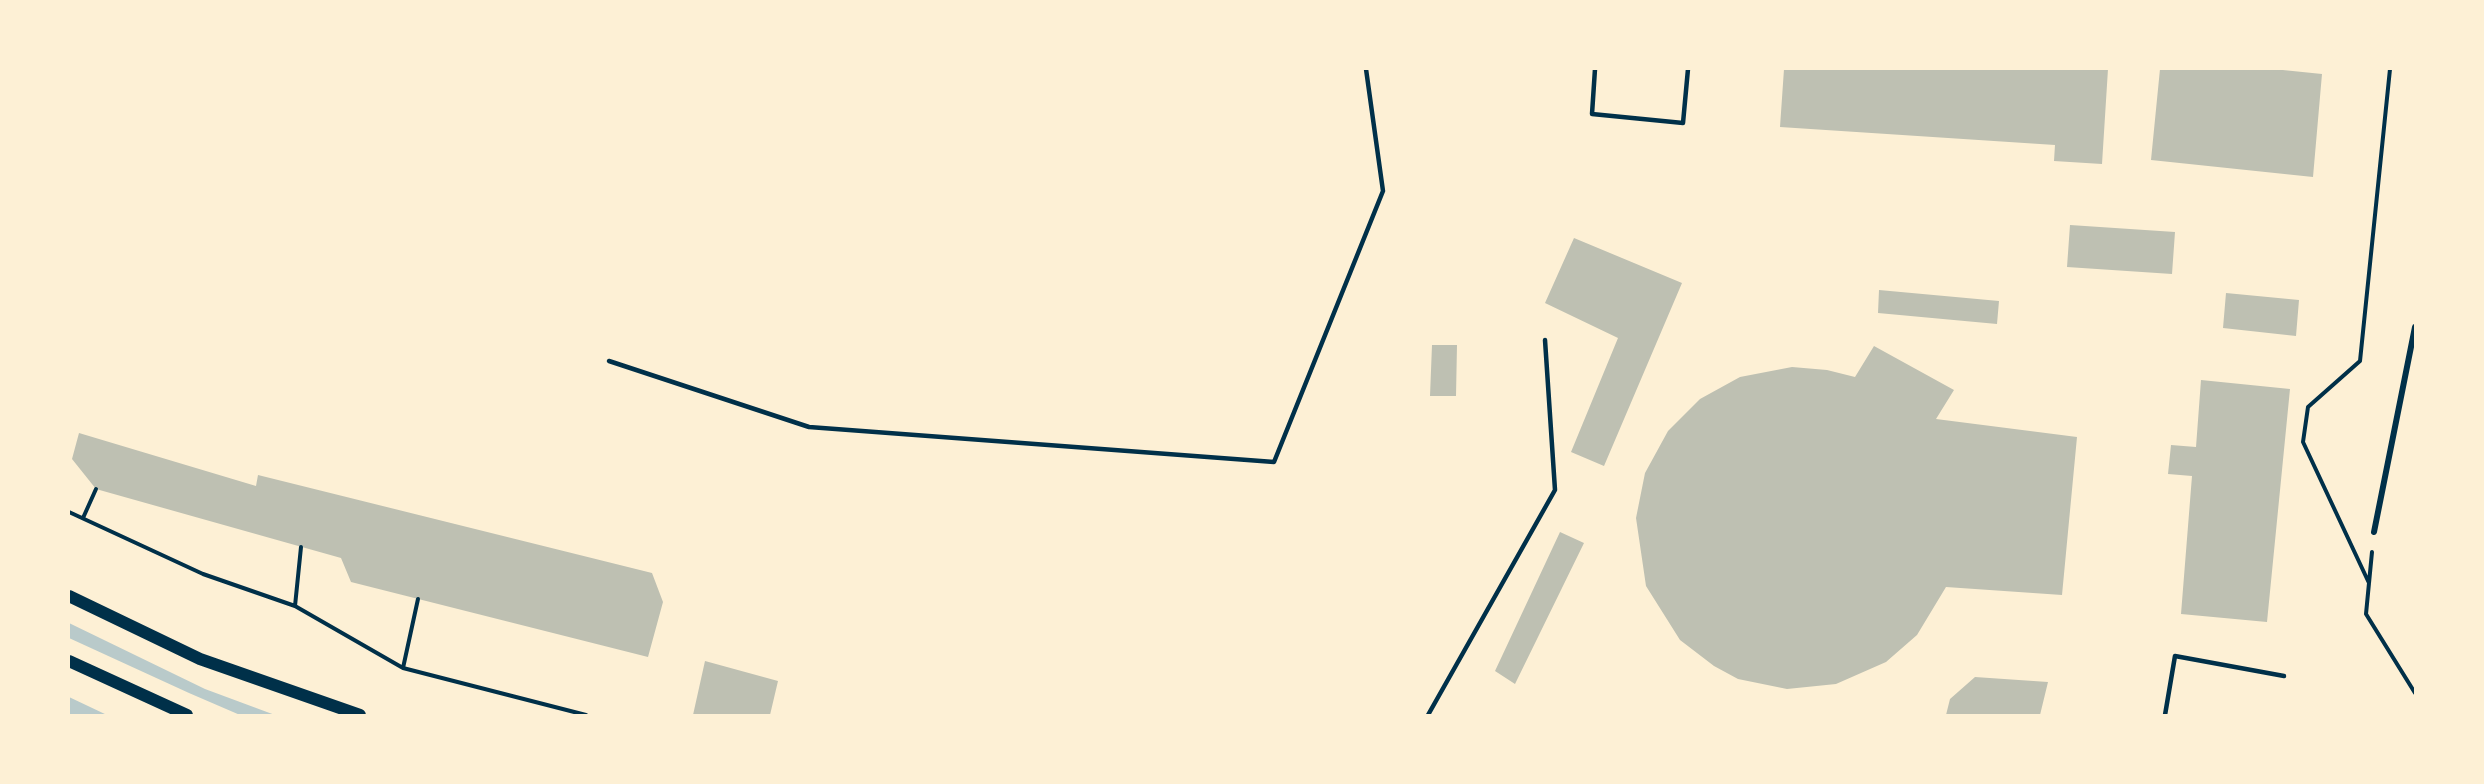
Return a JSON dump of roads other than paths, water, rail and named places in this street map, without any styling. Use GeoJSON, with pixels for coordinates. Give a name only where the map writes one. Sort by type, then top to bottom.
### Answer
{"type":"FeatureCollection","features":[{"type":"Feature","properties":{"kind":"main road"},"geometry":{"type":"LineString","coordinates":[[69,596],[200,659],[360,715]]}},
{"type":"Feature","properties":{"kind":"main road"},"geometry":{"type":"LineString","coordinates":[[69,661],[187,715]]}},
{"type":"Feature","properties":{"kind":"street"},"geometry":{"type":"LineString","coordinates":[[2374,532],[2415,327]]}},
{"type":"Feature","properties":{"kind":"lane"},"geometry":{"type":"LineString","coordinates":[[609,361],[810,427],[1274,462],[1383,191],[1366,69]]}},
{"type":"Feature","properties":{"kind":"lane"},"geometry":{"type":"LineString","coordinates":[[1595,69],[1592,114],[1683,123],[1688,69]]}},
{"type":"Feature","properties":{"kind":"lane"},"geometry":{"type":"LineString","coordinates":[[1428,715],[1555,490],[1545,340]]}},
{"type":"Feature","properties":{"kind":"lane"},"geometry":{"type":"LineString","coordinates":[[2165,715],[2175,657],[2284,676]]}}]}
